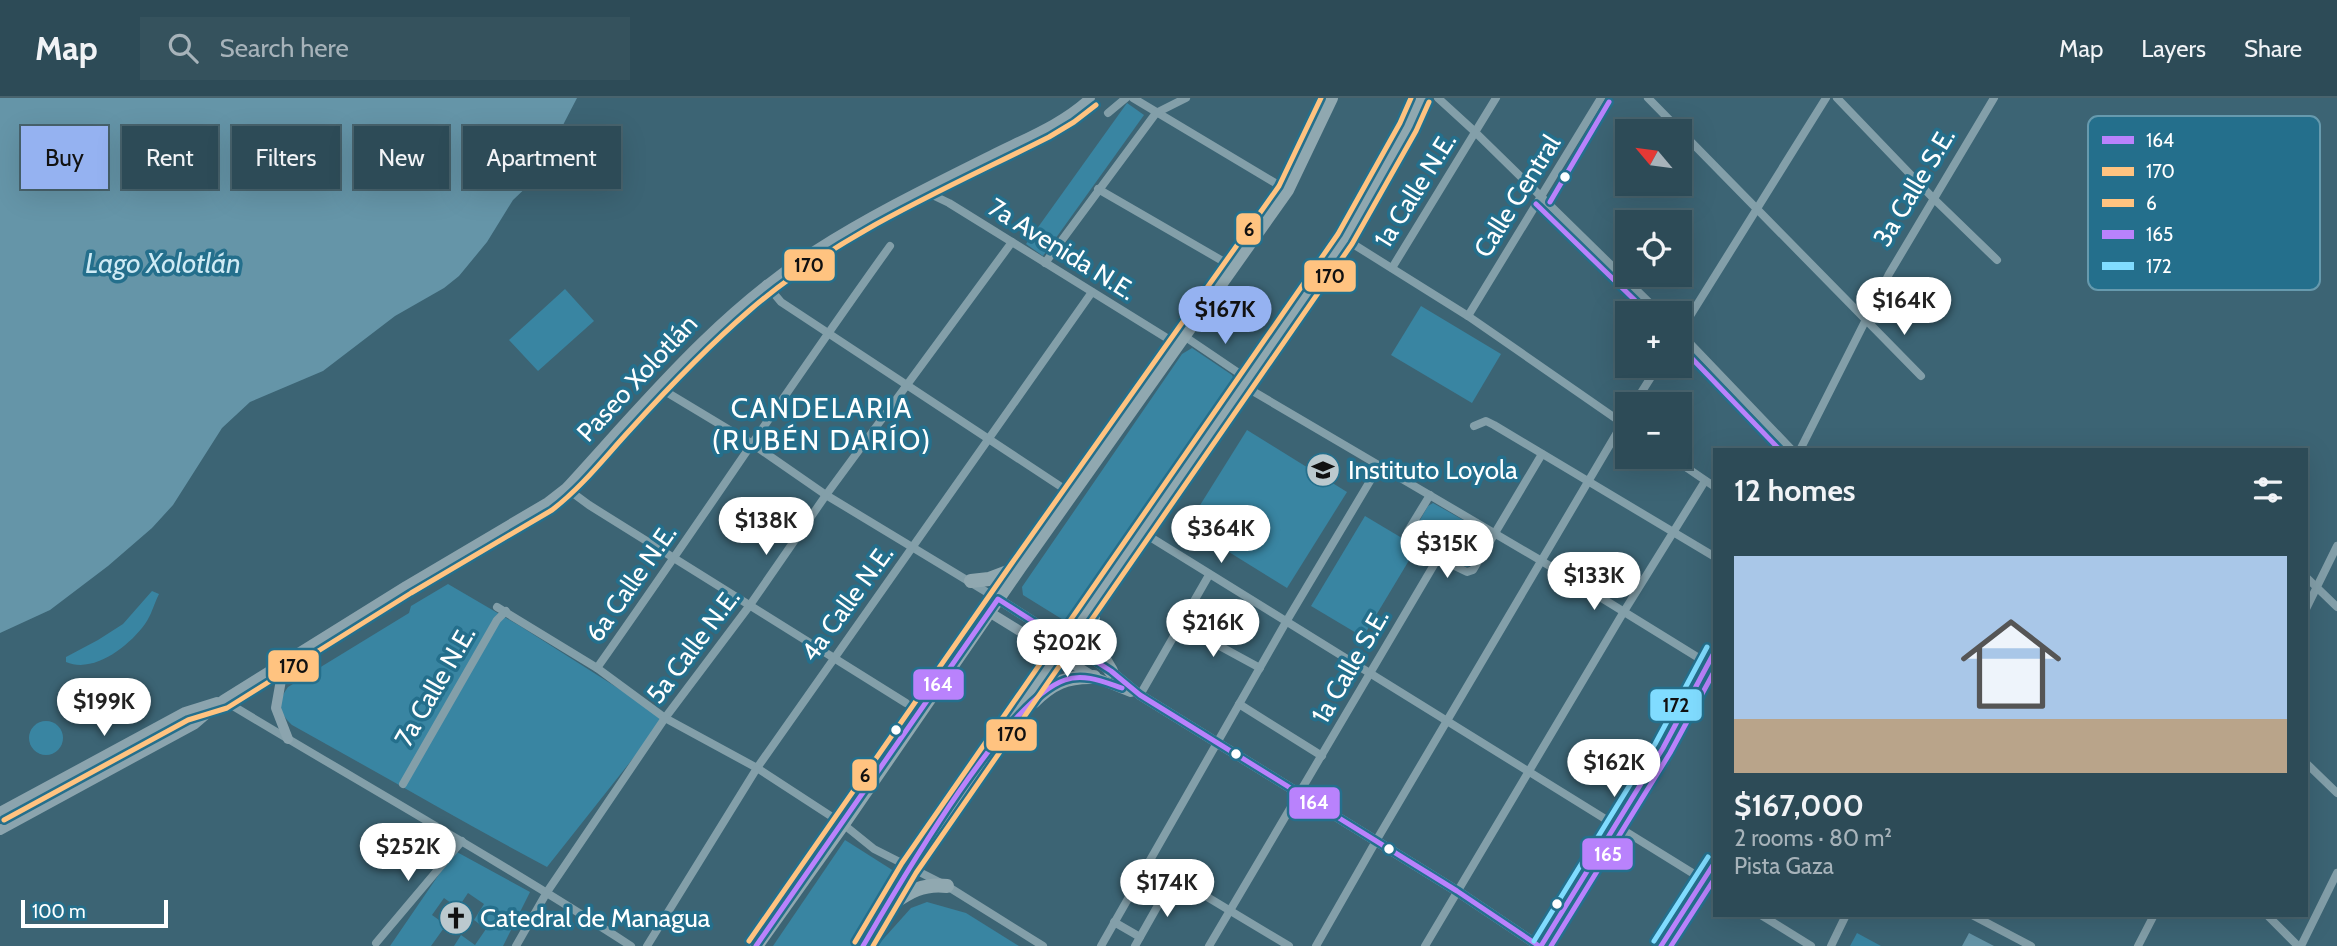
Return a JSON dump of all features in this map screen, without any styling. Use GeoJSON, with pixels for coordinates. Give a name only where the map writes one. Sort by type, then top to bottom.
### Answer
{"type":"FeatureCollection","features":[{"type":"Feature","properties":{"kind":"highway"},"geometry":{"type":"LineString","coordinates":[[756,946],[1287,190],[1331,98]]}},
{"type":"Feature","properties":{"kind":"highway"},"geometry":{"type":"LineString","coordinates":[[863,946],[909,868],[1345,239],[1408,127],[1421,98]]}},
{"type":"Feature","properties":{"kind":"highway"},"geometry":{"type":"LineString","coordinates":[[971,581],[989,579],[1019,568]]}},
{"type":"Feature","properties":{"kind":"highway"},"geometry":{"type":"LineString","coordinates":[[1099,595],[1092,618],[1092,634],[1111,671]]}},
{"type":"Feature","properties":{"kind":"highway"},"geometry":{"type":"LineString","coordinates":[[1007,728],[1056,682],[1069,678],[1094,677]]}},
{"type":"Feature","properties":{"kind":"highway"},"geometry":{"type":"LineString","coordinates":[[883,910],[921,886],[947,886]]}},
{"type":"Feature","properties":{"kind":"street","name":"Paseo Xolotlán"},"geometry":{"type":"LineString","coordinates":[[0,830],[195,724],[223,700],[406,586],[548,502],[566,488],[713,329],[766,284],[817,249],[922,190],[1066,116],[1090,98]]}},
{"type":"Feature","properties":{"kind":"street"},"geometry":{"type":"LineString","coordinates":[[1108,113],[1126,98]]}},
{"type":"Feature","properties":{"kind":"street"},"geometry":{"type":"LineString","coordinates":[[1133,98],[1287,190]]}},
{"type":"Feature","properties":{"kind":"street"},"geometry":{"type":"LineString","coordinates":[[1045,262],[1156,113],[1186,98]]}},
{"type":"Feature","properties":{"kind":"street"},"geometry":{"type":"LineString","coordinates":[[1438,98],[1648,301]]}},
{"type":"Feature","properties":{"kind":"street","name":"1a Calle N.E."},"geometry":{"type":"LineString","coordinates":[[1392,268],[1496,98]]}},
{"type":"Feature","properties":{"kind":"street","name":"Calle Central"},"geometry":{"type":"LineString","coordinates":[[1468,316],[1601,98]]}},
{"type":"Feature","properties":{"kind":"street"},"geometry":{"type":"LineString","coordinates":[[1648,98],[1921,376]]}},
{"type":"Feature","properties":{"kind":"street"},"geometry":{"type":"LineString","coordinates":[[1692,313],[1826,98]]}},
{"type":"Feature","properties":{"kind":"street"},"geometry":{"type":"LineString","coordinates":[[1837,98],[1997,260]]}},
{"type":"Feature","properties":{"kind":"street","name":"3a Calle S.E."},"geometry":{"type":"LineString","coordinates":[[1801,448],[1866,318],[1933,198],[1994,98]]}},
{"type":"Feature","properties":{"kind":"street"},"geometry":{"type":"LineString","coordinates":[[1098,189],[1233,267]]}},
{"type":"Feature","properties":{"kind":"street","name":"7a Avenida N.E."},"geometry":{"type":"LineString","coordinates":[[922,190],[949,203],[1092,292],[1181,341],[1379,466],[1540,560],[1712,666]]}},
{"type":"Feature","properties":{"kind":"street"},"geometry":{"type":"LineString","coordinates":[[1345,239],[1468,316],[1615,418]]}},
{"type":"Feature","properties":{"kind":"street","name":"5a Calle N.E."},"geometry":{"type":"LineString","coordinates":[[516,946],[547,892],[665,718],[1012,243]]}},
{"type":"Feature","properties":{"kind":"street","name":"6a Calle N.E."},"geometry":{"type":"LineString","coordinates":[[597,668],[890,246]]}},
{"type":"Feature","properties":{"kind":"street"},"geometry":{"type":"LineString","coordinates":[[766,284],[781,302],[827,334],[1072,494]]}},
{"type":"Feature","properties":{"kind":"street","name":"4a Calle N.E."},"geometry":{"type":"LineString","coordinates":[[647,946],[757,768],[1092,292]]}},
{"type":"Feature","properties":{"kind":"street"},"geometry":{"type":"LineString","coordinates":[[1692,344],[1790,448]]}},
{"type":"Feature","properties":{"kind":"street"},"geometry":{"type":"LineString","coordinates":[[658,387],[751,443],[826,495],[971,581],[994,605],[1058,654],[1094,677],[1140,695]]}},
{"type":"Feature","properties":{"kind":"street"},"geometry":{"type":"LineString","coordinates":[[1474,426],[1486,421],[1494,425],[1713,556]]}},
{"type":"Feature","properties":{"kind":"street"},"geometry":{"type":"LineString","coordinates":[[1316,946],[1540,560],[1615,440]]}},
{"type":"Feature","properties":{"kind":"street"},"geometry":{"type":"LineString","coordinates":[[1430,495],[1408,531],[1408,536],[1461,571],[1473,570],[1542,454]]}},
{"type":"Feature","properties":{"kind":"street"},"geometry":{"type":"LineString","coordinates":[[1101,946],[1286,622],[1379,466]]}},
{"type":"Feature","properties":{"kind":"street"},"geometry":{"type":"LineString","coordinates":[[1688,469],[1713,486]]}},
{"type":"Feature","properties":{"kind":"street"},"geometry":{"type":"LineString","coordinates":[[1425,946],[1623,613],[1705,481]]}},
{"type":"Feature","properties":{"kind":"street"},"geometry":{"type":"LineString","coordinates":[[566,488],[906,703]]}},
{"type":"Feature","properties":{"kind":"street"},"geometry":{"type":"LineString","coordinates":[[1142,532],[1713,886]]}},
{"type":"Feature","properties":{"kind":"street"},"geometry":{"type":"LineString","coordinates":[[2308,605],[2337,546]]}},
{"type":"Feature","properties":{"kind":"street","name":"1a Calle S.E."},"geometry":{"type":"LineString","coordinates":[[1209,946],[1438,558]]}},
{"type":"Feature","properties":{"kind":"street"},"geometry":{"type":"LineString","coordinates":[[1140,695],[1209,575]]}},
{"type":"Feature","properties":{"kind":"street"},"geometry":{"type":"LineString","coordinates":[[2308,579],[2337,607]]}},
{"type":"Feature","properties":{"kind":"street"},"geometry":{"type":"LineString","coordinates":[[994,605],[1066,641],[1111,671],[1140,695],[1457,891],[1540,946],[1712,666]]}},
{"type":"Feature","properties":{"kind":"street"},"geometry":{"type":"LineString","coordinates":[[497,607],[597,668],[665,718],[757,768],[843,824],[874,849],[947,886],[1043,946]]}},
{"type":"Feature","properties":{"kind":"street","name":"7a Calle N.E."},"geometry":{"type":"LineString","coordinates":[[403,784],[497,620],[506,611]]}},
{"type":"Feature","properties":{"kind":"street"},"geometry":{"type":"LineString","coordinates":[[1181,625],[1260,668]]}},
{"type":"Feature","properties":{"kind":"street"},"geometry":{"type":"LineString","coordinates":[[284,663],[276,708],[288,739]]}},
{"type":"Feature","properties":{"kind":"street","name":"Paseo Xolotlán"},"geometry":{"type":"LineString","coordinates":[[0,812],[185,712],[223,700]]}},
{"type":"Feature","properties":{"kind":"street"},"geometry":{"type":"LineString","coordinates":[[223,700],[547,892],[631,946]]}},
{"type":"Feature","properties":{"kind":"street"},"geometry":{"type":"LineString","coordinates":[[1239,704],[1322,756]]}},
{"type":"Feature","properties":{"kind":"street"},"geometry":{"type":"LineString","coordinates":[[2308,765],[2337,793]]}},
{"type":"Feature","properties":{"kind":"street"},"geometry":{"type":"LineString","coordinates":[[376,943],[461,841]]}},
{"type":"Feature","properties":{"kind":"street"},"geometry":{"type":"LineString","coordinates":[[1149,862],[1289,946]]}},
{"type":"Feature","properties":{"kind":"street"},"geometry":{"type":"LineString","coordinates":[[1661,946],[1713,865]]}},
{"type":"Feature","properties":{"kind":"street"},"geometry":{"type":"LineString","coordinates":[[2269,917],[2300,946],[2337,873]]}},
{"type":"Feature","properties":{"kind":"street"},"geometry":{"type":"LineString","coordinates":[[1135,946],[1174,877]]}},
{"type":"Feature","properties":{"kind":"street"},"geometry":{"type":"LineString","coordinates":[[1764,917],[1811,946]]}},
{"type":"Feature","properties":{"kind":"street"},"geometry":{"type":"LineString","coordinates":[[1831,946],[1845,917]]}},
{"type":"Feature","properties":{"kind":"street"},"geometry":{"type":"LineString","coordinates":[[2138,946],[2153,917]]}},
{"type":"Feature","properties":{"kind":"street"},"geometry":{"type":"LineString","coordinates":[[1989,919],[2031,946]]}},
{"type":"Feature","properties":{"kind":"street"},"geometry":{"type":"LineString","coordinates":[[1114,922],[1140,937]]}},
{"type":"Feature","properties":{"kind":"shaded area"},"geometry":{"type":"Polygon","coordinates":[[[1127,103],[1144,115],[1043,256],[1026,244],[1127,103]]]}},
{"type":"Feature","properties":{"kind":"shaded area"},"geometry":{"type":"Polygon","coordinates":[[[565,289],[594,321],[538,371],[509,340],[565,289]]]}},
{"type":"Feature","properties":{"kind":"shaded area"},"geometry":{"type":"Polygon","coordinates":[[[1421,306],[1501,354],[1472,403],[1391,355],[1421,306]]]}},
{"type":"Feature","properties":{"kind":"shaded area"},"geometry":{"type":"Polygon","coordinates":[[[1192,348],[1232,375],[1234,380],[1231,390],[1178,465],[1177,476],[1076,618],[1065,621],[1023,595],[1022,587],[1182,354],[1192,348]]]}},
{"type":"Feature","properties":{"kind":"shaded area"},"geometry":{"type":"Polygon","coordinates":[[[1247,430],[1347,492],[1287,588],[1187,526],[1247,430]]]}},
{"type":"Feature","properties":{"kind":"shaded area"},"geometry":{"type":"Polygon","coordinates":[[[1433,503],[1481,530],[1484,535],[1482,549],[1470,566],[1466,567],[1412,534],[1428,506],[1433,503]]]}},
{"type":"Feature","properties":{"kind":"shaded area"},"geometry":{"type":"Polygon","coordinates":[[[1365,516],[1417,547],[1363,637],[1311,606],[1365,516]]]}},
{"type":"Feature","properties":{"kind":"shaded area"},"geometry":{"type":"Polygon","coordinates":[[[448,584],[665,718],[547,867],[292,725],[282,712],[281,702],[288,687],[409,613],[411,606],[448,584]]]}},
{"type":"Feature","properties":{"kind":"shaded area"},"geometry":{"type":"Polygon","coordinates":[[[152,591],[159,594],[147,621],[130,641],[99,661],[77,665],[66,662],[66,657],[123,624],[152,591]]]}},
{"type":"Feature","properties":{"kind":"shaded area"},"geometry":{"type":"Polygon","coordinates":[[[46,721],[58,726],[63,738],[58,750],[46,755],[34,750],[29,738],[34,726],[46,721]]]}},
{"type":"Feature","properties":{"kind":"shaded area"},"geometry":{"type":"Polygon","coordinates":[[[845,840],[897,873],[854,946],[773,946],[845,840]]]}},
{"type":"Feature","properties":{"kind":"shaded area"},"geometry":{"type":"Polygon","coordinates":[[[455,851],[530,892],[503,946],[454,946],[461,935],[475,945],[486,929],[474,920],[484,904],[468,893],[458,908],[444,898],[432,915],[446,925],[431,946],[390,946],[455,851]]]}},
{"type":"Feature","properties":{"kind":"shaded area"},"geometry":{"type":"Polygon","coordinates":[[[927,902],[966,913],[1019,946],[877,946],[911,908],[927,902]]]}},
{"type":"Feature","properties":{"kind":"shaded area"},"geometry":{"type":"Polygon","coordinates":[[[1857,933],[1881,946],[1850,946],[1857,933]]]}},
{"type":"Feature","properties":{"kind":"water","name":"Lago Xolotlán"},"geometry":{"type":"Polygon","coordinates":[[[0,98],[577,98],[562,126],[463,126],[463,189],[525,189],[513,200],[487,242],[459,276],[444,288],[395,316],[323,371],[250,402],[222,428],[173,505],[152,528],[50,610],[0,633],[0,98]]]}},
{"type":"Feature","properties":{"kind":"water"},"geometry":{"type":"Polygon","coordinates":[[[1969,933],[1994,946],[1962,946],[1969,933]]]}},
{"type":"Feature","properties":{"kind":"transit line","name":"6"},"geometry":{"type":"LineString","coordinates":[[749,941],[1279,186],[1321,98]]}},
{"type":"Feature","properties":{"kind":"transit line","name":"6"},"geometry":{"type":"LineString","coordinates":[[855,942],[902,863],[1338,234],[1400,123],[1411,98]]}},
{"type":"Feature","properties":{"kind":"transit line","name":"170"},"geometry":{"type":"LineString","coordinates":[[873,946],[916,873],[1352,244],[1416,131],[1429,102]]}},
{"type":"Feature","properties":{"kind":"transit line","name":"165"},"geometry":{"type":"LineString","coordinates":[[1550,202],[1609,102]]}},
{"type":"Feature","properties":{"kind":"transit line","name":"170"},"geometry":{"type":"LineString","coordinates":[[4,820],[188,720],[227,708],[411,593],[552,510],[583,482],[703,353],[784,283],[819,258],[894,214],[1049,137],[1096,105]]}},
{"type":"Feature","properties":{"kind":"transit line","name":"165"},"geometry":{"type":"LineString","coordinates":[[1536,204],[1636,301]]}},
{"type":"Feature","properties":{"kind":"transit line","name":"165"},"geometry":{"type":"LineString","coordinates":[[1692,358],[1778,448]]}},
{"type":"Feature","properties":{"kind":"transit line","name":"164"},"geometry":{"type":"LineString","coordinates":[[756,946],[998,599],[1111,671],[1140,695],[1457,891],[1539,946]]}},
{"type":"Feature","properties":{"kind":"transit line","name":"172"},"geometry":{"type":"LineString","coordinates":[[1534,941],[1655,744],[1707,647]]}},
{"type":"Feature","properties":{"kind":"transit line","name":"164"},"geometry":{"type":"LineString","coordinates":[[1541,946],[1663,748],[1713,655]]}},
{"type":"Feature","properties":{"kind":"transit line","name":"165"},"geometry":{"type":"LineString","coordinates":[[1551,946],[1670,753],[1713,674]]}},
{"type":"Feature","properties":{"kind":"transit line","name":"164"},"geometry":{"type":"LineString","coordinates":[[863,946],[954,799],[1013,722],[1040,695],[1065,680],[1079,677],[1122,688]]}},
{"type":"Feature","properties":{"kind":"transit line","name":"172"},"geometry":{"type":"LineString","coordinates":[[1654,941],[1708,857]]}},
{"type":"Feature","properties":{"kind":"transit line","name":"164"},"geometry":{"type":"LineString","coordinates":[[1661,946],[1713,865]]}},
{"type":"Feature","properties":{"kind":"transit line","name":"165"},"geometry":{"type":"LineString","coordinates":[[1671,946],[1713,881]]}},
{"type":"Feature","properties":{"kind":"place","name":"Instituto Loyola"},"geometry":{"type":"Point","coordinates":[1323,470]}},
{"type":"Feature","properties":{"kind":"place","name":"Catedral de Managua"},"geometry":{"type":"Point","coordinates":[456,918]}},
{"type":"Feature","properties":{"kind":"district","name":"CANDELARIA (RUBÉN DARÍO)"},"geometry":{"type":"Point","coordinates":[822,424]}}]}
